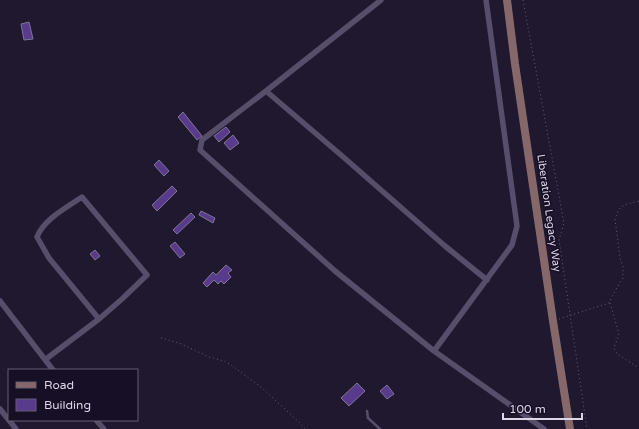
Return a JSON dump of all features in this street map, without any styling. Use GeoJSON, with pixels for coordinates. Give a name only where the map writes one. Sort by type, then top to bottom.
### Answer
{"type":"FeatureCollection","features":[{"type":"Feature","properties":{"kind":"main road","name":"Liberation Legacy Way"},"geometry":{"type":"LineString","coordinates":[[507,0],[515,64],[570,429]]}},
{"type":"Feature","properties":{"kind":"street"},"geometry":{"type":"LineString","coordinates":[[381,0],[202,140],[200,150],[335,271],[434,351],[544,429]]}},
{"type":"Feature","properties":{"kind":"street"},"geometry":{"type":"LineString","coordinates":[[434,351],[512,245],[517,226],[486,0]]}},
{"type":"Feature","properties":{"kind":"street"},"geometry":{"type":"LineString","coordinates":[[266,91],[445,246],[487,280]]}},
{"type":"Feature","properties":{"kind":"street"},"geometry":{"type":"LineString","coordinates":[[46,359],[98,319],[147,275],[82,197],[58,213],[40,230],[37,237],[49,258],[98,319]]}},
{"type":"Feature","properties":{"kind":"street"},"geometry":{"type":"LineString","coordinates":[[0,301],[52,369]]}},
{"type":"Feature","properties":{"kind":"street"},"geometry":{"type":"LineString","coordinates":[[0,314],[6,310]]}},
{"type":"Feature","properties":{"kind":"street"},"geometry":{"type":"LineString","coordinates":[[0,409],[8,419]]}},
{"type":"Feature","properties":{"kind":"street"},"geometry":{"type":"LineString","coordinates":[[10,421],[16,429]]}},
{"type":"Feature","properties":{"kind":"street"},"geometry":{"type":"LineString","coordinates":[[97,421],[104,429]]}},
{"type":"Feature","properties":{"kind":"lane"},"geometry":{"type":"LineString","coordinates":[[367,411],[368,418],[380,429]]}},
{"type":"Feature","properties":{"kind":"path"},"geometry":{"type":"LineString","coordinates":[[523,0],[564,223],[559,240],[587,429]]}},
{"type":"Feature","properties":{"kind":"path"},"geometry":{"type":"LineString","coordinates":[[639,201],[626,204],[618,211],[615,219],[620,258],[623,267],[623,278],[609,303],[619,334],[614,348],[617,354],[639,368]]}},
{"type":"Feature","properties":{"kind":"path"},"geometry":{"type":"LineString","coordinates":[[553,321],[609,303]]}},
{"type":"Feature","properties":{"kind":"path"},"geometry":{"type":"LineString","coordinates":[[161,338],[231,365],[261,387],[305,429]]}},
{"type":"Feature","properties":{"kind":"building"},"geometry":{"type":"Polygon","coordinates":[[[29,22],[33,39],[24,40],[21,24],[29,22]]]}},
{"type":"Feature","properties":{"kind":"building"},"geometry":{"type":"Polygon","coordinates":[[[183,112],[202,136],[197,140],[178,117],[183,112]]]}},
{"type":"Feature","properties":{"kind":"building"},"geometry":{"type":"Polygon","coordinates":[[[226,127],[230,132],[219,142],[214,136],[226,127]]]}},
{"type":"Feature","properties":{"kind":"building"},"geometry":{"type":"Polygon","coordinates":[[[233,135],[239,143],[230,150],[224,143],[233,135]]]}},
{"type":"Feature","properties":{"kind":"building"},"geometry":{"type":"Polygon","coordinates":[[[159,160],[169,171],[164,176],[154,165],[159,160]]]}},
{"type":"Feature","properties":{"kind":"building"},"geometry":{"type":"Polygon","coordinates":[[[172,186],[177,191],[157,211],[152,205],[172,186]]]}},
{"type":"Feature","properties":{"kind":"building"},"geometry":{"type":"Polygon","coordinates":[[[201,211],[215,218],[213,223],[199,215],[201,211]]]}},
{"type":"Feature","properties":{"kind":"building"},"geometry":{"type":"Polygon","coordinates":[[[191,213],[195,217],[177,234],[173,230],[191,213]]]}},
{"type":"Feature","properties":{"kind":"building"},"geometry":{"type":"Polygon","coordinates":[[[175,242],[185,254],[180,258],[170,246],[175,242]]]}},
{"type":"Feature","properties":{"kind":"building"},"geometry":{"type":"Polygon","coordinates":[[[95,250],[100,256],[95,260],[90,254],[95,250]]]}},
{"type":"Feature","properties":{"kind":"building"},"geometry":{"type":"Polygon","coordinates":[[[226,265],[232,270],[228,273],[231,277],[224,284],[221,281],[218,284],[214,280],[207,287],[203,283],[213,272],[216,275],[226,265]]]}},
{"type":"Feature","properties":{"kind":"building"},"geometry":{"type":"Polygon","coordinates":[[[357,383],[365,391],[349,406],[341,398],[357,383]]]}},
{"type":"Feature","properties":{"kind":"building"},"geometry":{"type":"Polygon","coordinates":[[[387,385],[394,394],[387,399],[380,391],[387,385]]]}}]}
